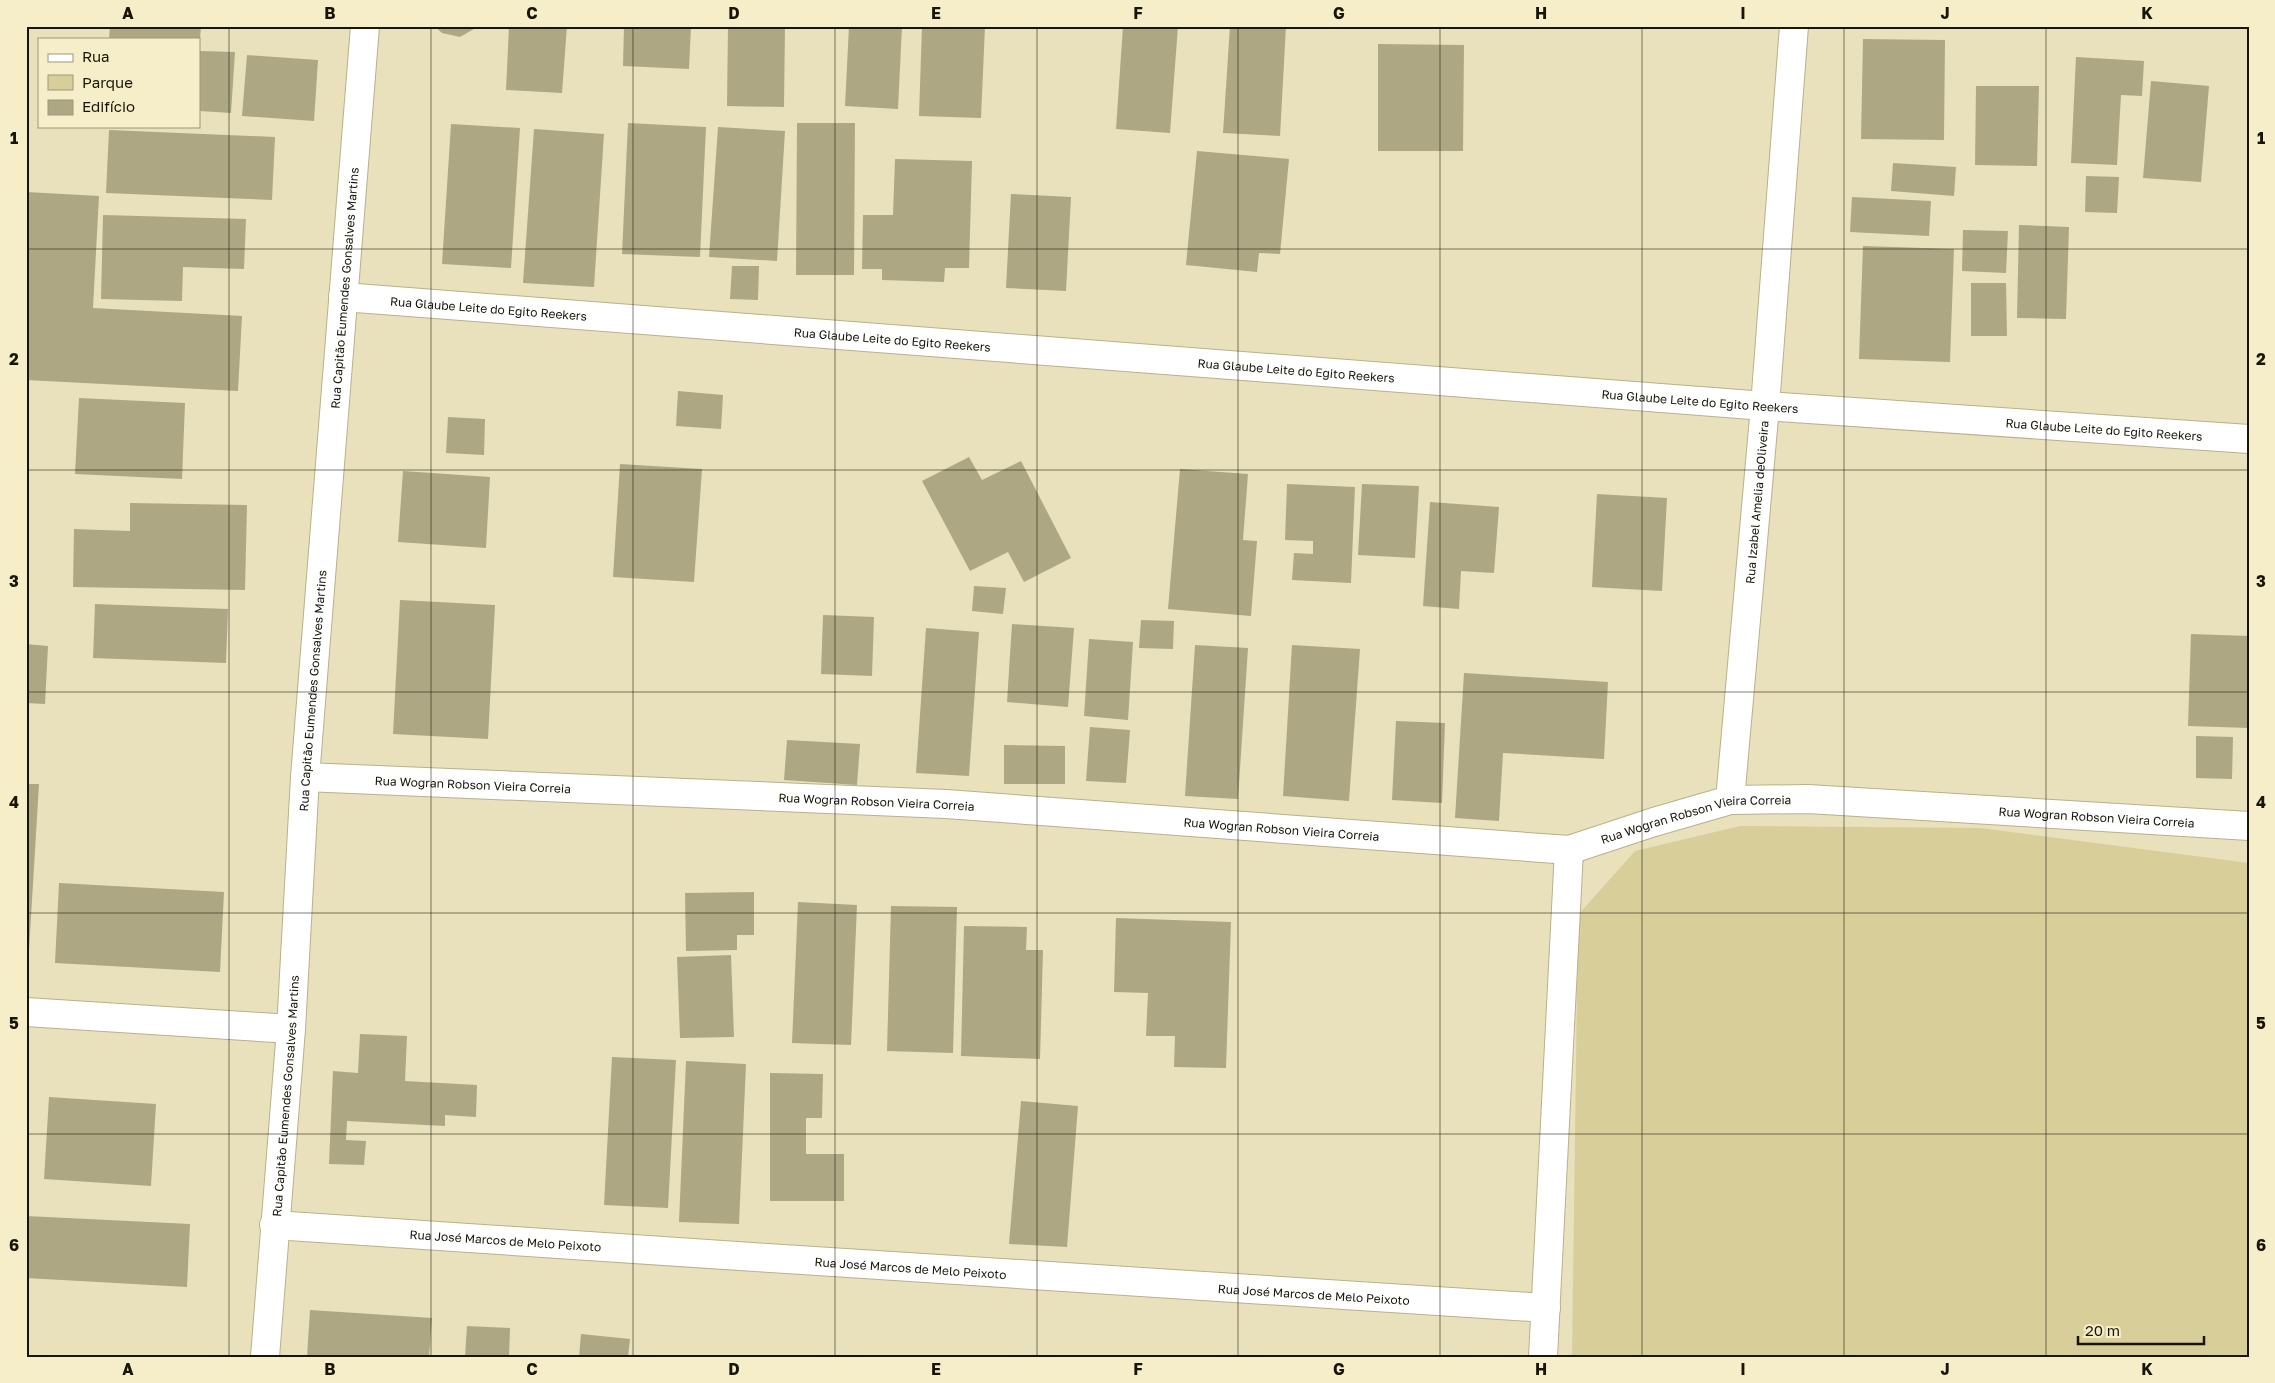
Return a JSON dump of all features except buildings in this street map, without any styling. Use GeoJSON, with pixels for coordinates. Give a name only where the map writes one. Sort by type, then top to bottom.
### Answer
{"type":"FeatureCollection","features":[{"type":"Feature","properties":{"kind":"street","name":"Rua Capitão Eumendes Gonsalves Martins"},"geometry":{"type":"LineString","coordinates":[[265,1357],[291,1029],[306,777],[365,26]]}},
{"type":"Feature","properties":{"kind":"street","name":"Rua Izabel Amelia deOliveira"},"geometry":{"type":"LineString","coordinates":[[1730,800],[1765,406],[1794,26]]}},
{"type":"Feature","properties":{"kind":"street","name":"Rua Glaube Leite do Egito Reekers"},"geometry":{"type":"LineString","coordinates":[[343,297],[1765,406],[2249,439]]}},
{"type":"Feature","properties":{"kind":"street","name":"Rua Wogran Robson Vieira Correia"},"geometry":{"type":"LineString","coordinates":[[306,777],[946,804],[1568,850],[1730,800],[1808,799],[2249,826]]}},
{"type":"Feature","properties":{"kind":"street"},"geometry":{"type":"LineString","coordinates":[[1543,1357],[1568,850]]}},
{"type":"Feature","properties":{"kind":"street"},"geometry":{"type":"LineString","coordinates":[[26,1012],[291,1029]]}},
{"type":"Feature","properties":{"kind":"street","name":"Rua José Marcos de Melo Peixoto"},"geometry":{"type":"LineString","coordinates":[[274,1225],[865,1263],[1291,1293],[1546,1308]]}},
{"type":"Feature","properties":{"kind":"green space"},"geometry":{"type":"Polygon","coordinates":[[[1740,826],[1980,828],[2249,863],[2249,1357],[1572,1357],[1578,915],[1635,851],[1740,826]]]}}]}
